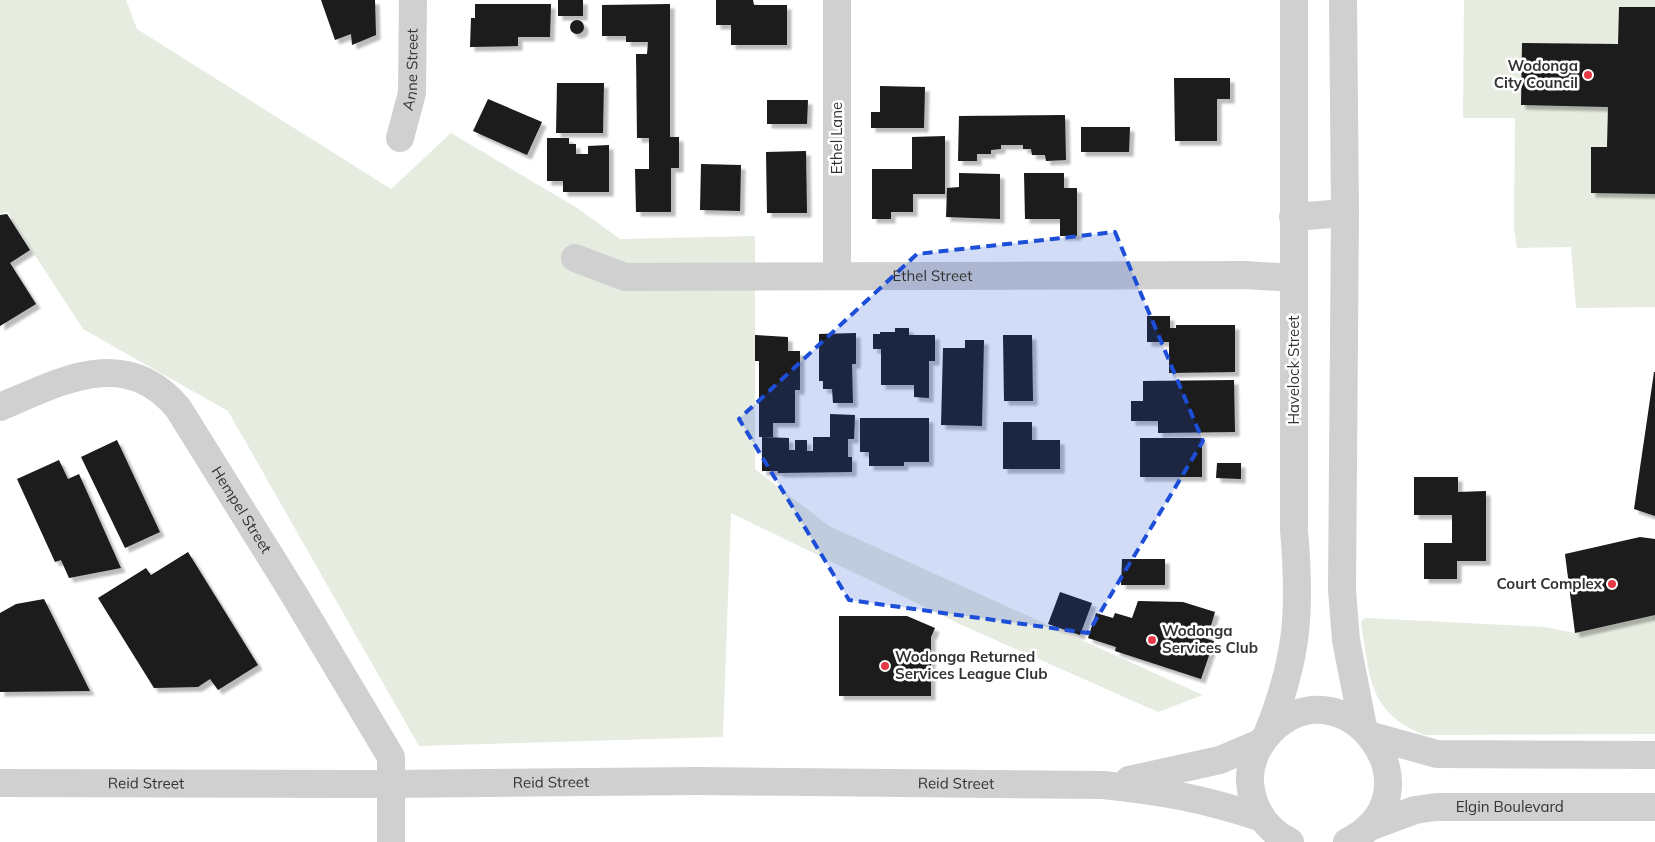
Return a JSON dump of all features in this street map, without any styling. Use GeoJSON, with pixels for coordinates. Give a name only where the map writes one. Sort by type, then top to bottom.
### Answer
{"type":"FeatureCollection","features":[{"type":"Feature","properties":{"kind":"street","name":"Anne Street"},"geometry":{"type":"LineString","coordinates":[[400,138],[412,93],[413,0]]}},
{"type":"Feature","properties":{"kind":"street","name":"Ethel Lane"},"geometry":{"type":"LineString","coordinates":[[837,0],[837,275]]}},
{"type":"Feature","properties":{"kind":"street","name":"Havelock Street"},"geometry":{"type":"LineString","coordinates":[[1266,828],[1253,800],[1250,780],[1253,760],[1265,738],[1287,679],[1298,622],[1299,583],[1294,530],[1294,0]]}},
{"type":"Feature","properties":{"kind":"street"},"geometry":{"type":"LineString","coordinates":[[1343,0],[1345,213],[1342,598],[1346,640],[1367,732]]}},
{"type":"Feature","properties":{"kind":"street"},"geometry":{"type":"LineString","coordinates":[[1293,217],[1345,213]]}},
{"type":"Feature","properties":{"kind":"street","name":"Ethel Street"},"geometry":{"type":"LineString","coordinates":[[575,258],[625,277],[1245,275],[1293,278]]}},
{"type":"Feature","properties":{"kind":"street","name":"Hempel Street"},"geometry":{"type":"LineString","coordinates":[[0,407],[76,376],[92,373],[113,372],[134,376],[151,382],[164,392],[178,408],[285,579],[391,756],[391,842]]}},
{"type":"Feature","properties":{"kind":"street"},"geometry":{"type":"LineString","coordinates":[[1265,738],[1287,720],[1310,712],[1334,713],[1349,718],[1367,732],[1384,757],[1388,781],[1383,805],[1360,836]]}},
{"type":"Feature","properties":{"kind":"street"},"geometry":{"type":"LineString","coordinates":[[1367,732],[1437,754],[1655,755]]}},
{"type":"Feature","properties":{"kind":"street","name":"Reid Street"},"geometry":{"type":"LineString","coordinates":[[1103,785],[1220,760],[1265,738]]}},
{"type":"Feature","properties":{"kind":"street","name":"Reid Street"},"geometry":{"type":"LineString","coordinates":[[0,783],[390,784],[708,781],[1103,785],[1169,792],[1214,802],[1266,828]]}},
{"type":"Feature","properties":{"kind":"street","name":"Elgin Boulevard"},"geometry":{"type":"LineString","coordinates":[[1360,836],[1415,810],[1436,807],[1655,807]]}},
{"type":"Feature","properties":{"kind":"street"},"geometry":{"type":"LineString","coordinates":[[1266,828],[1290,842]]}},
{"type":"Feature","properties":{"kind":"highlighted area"},"geometry":{"type":"Polygon","coordinates":[[[1115,232],[1203,441],[1088,633],[849,600],[739,419],[917,254],[1115,232]]]}},
{"type":"Feature","properties":{"kind":"shaded area"},"geometry":{"type":"Polygon","coordinates":[[[0,0],[126,0],[137,29],[391,189],[451,133],[577,208],[620,239],[755,236],[755,469],[829,526],[1203,695],[1158,712],[964,626],[731,513],[723,737],[419,746],[228,411],[83,329],[7,212],[0,214],[0,0]]]}},
{"type":"Feature","properties":{"kind":"shaded area"},"geometry":{"type":"Polygon","coordinates":[[[1464,0],[1655,0],[1655,307],[1576,308],[1571,247],[1517,248],[1514,228],[1515,118],[1463,118],[1464,0]]]}},
{"type":"Feature","properties":{"kind":"shaded area"},"geometry":{"type":"Polygon","coordinates":[[[1655,615],[1655,734],[1424,735],[1406,726],[1382,704],[1370,676],[1361,624],[1362,620],[1366,618],[1544,627],[1575,633],[1655,615]]]}},
{"type":"Feature","properties":{"kind":"building"},"geometry":{"type":"Polygon","coordinates":[[[321,0],[375,0],[376,35],[352,45],[351,34],[335,40],[321,0]]]}},
{"type":"Feature","properties":{"kind":"building"},"geometry":{"type":"Polygon","coordinates":[[[558,0],[583,0],[583,16],[558,16],[558,0]]]}},
{"type":"Feature","properties":{"kind":"building"},"geometry":{"type":"Polygon","coordinates":[[[716,0],[753,0],[754,5],[787,5],[787,45],[731,45],[731,25],[716,25],[716,0]]]}},
{"type":"Feature","properties":{"kind":"building"},"geometry":{"type":"Polygon","coordinates":[[[475,4],[551,4],[550,37],[518,37],[518,46],[470,47],[471,18],[475,18],[475,4]]]}},
{"type":"Feature","properties":{"kind":"building"},"geometry":{"type":"Polygon","coordinates":[[[670,4],[670,137],[679,137],[679,168],[671,168],[671,212],[636,212],[635,169],[649,169],[649,138],[637,138],[636,54],[647,54],[648,42],[626,42],[626,36],[602,36],[602,5],[670,4]]]}},
{"type":"Feature","properties":{"kind":"building","name":"Wodonga City Council"},"geometry":{"type":"Polygon","coordinates":[[[1619,7],[1655,7],[1655,194],[1591,193],[1591,147],[1607,147],[1608,107],[1521,105],[1522,43],[1618,44],[1619,7]]]}},
{"type":"Feature","properties":{"kind":"building"},"geometry":{"type":"Polygon","coordinates":[[[574,20],[580,20],[584,27],[580,34],[574,34],[570,30],[570,24],[574,20]]]}},
{"type":"Feature","properties":{"kind":"building"},"geometry":{"type":"Polygon","coordinates":[[[1174,78],[1230,78],[1230,99],[1217,99],[1217,141],[1175,141],[1174,78]]]}},
{"type":"Feature","properties":{"kind":"building"},"geometry":{"type":"Polygon","coordinates":[[[557,83],[604,83],[603,133],[556,133],[557,83]]]}},
{"type":"Feature","properties":{"kind":"building"},"geometry":{"type":"Polygon","coordinates":[[[880,86],[925,87],[924,128],[871,128],[871,112],[880,112],[880,86]]]}},
{"type":"Feature","properties":{"kind":"building"},"geometry":{"type":"Polygon","coordinates":[[[488,99],[542,122],[527,155],[473,131],[488,99]]]}},
{"type":"Feature","properties":{"kind":"building"},"geometry":{"type":"Polygon","coordinates":[[[767,100],[808,100],[807,124],[767,124],[767,100]]]}},
{"type":"Feature","properties":{"kind":"building"},"geometry":{"type":"Polygon","coordinates":[[[1065,115],[1066,160],[1046,161],[1045,155],[1032,155],[1031,149],[1023,149],[1023,145],[1001,145],[1001,149],[991,150],[991,154],[977,154],[977,161],[958,161],[959,116],[1065,115]]]}},
{"type":"Feature","properties":{"kind":"building"},"geometry":{"type":"Polygon","coordinates":[[[1081,127],[1130,127],[1129,152],[1081,152],[1081,127]]]}},
{"type":"Feature","properties":{"kind":"building"},"geometry":{"type":"Polygon","coordinates":[[[945,136],[945,194],[913,194],[913,212],[891,212],[891,219],[872,219],[872,169],[912,169],[912,137],[945,136]]]}},
{"type":"Feature","properties":{"kind":"building"},"geometry":{"type":"Polygon","coordinates":[[[547,138],[569,138],[569,144],[576,144],[576,154],[588,154],[588,146],[609,145],[609,192],[563,192],[563,181],[547,181],[547,138]]]}},
{"type":"Feature","properties":{"kind":"building"},"geometry":{"type":"Polygon","coordinates":[[[806,151],[807,213],[767,213],[766,152],[806,151]]]}},
{"type":"Feature","properties":{"kind":"building"},"geometry":{"type":"Polygon","coordinates":[[[701,164],[741,165],[740,211],[700,210],[701,164]]]}},
{"type":"Feature","properties":{"kind":"building"},"geometry":{"type":"Polygon","coordinates":[[[959,173],[1000,174],[1000,219],[946,217],[947,188],[959,187],[959,173]]]}},
{"type":"Feature","properties":{"kind":"building"},"geometry":{"type":"Polygon","coordinates":[[[1024,173],[1064,173],[1064,188],[1077,188],[1077,236],[1060,236],[1060,219],[1025,219],[1024,173]]]}},
{"type":"Feature","properties":{"kind":"building"},"geometry":{"type":"Polygon","coordinates":[[[7,214],[30,250],[10,263],[36,304],[0,326],[0,215],[7,214]]]}},
{"type":"Feature","properties":{"kind":"building"},"geometry":{"type":"Polygon","coordinates":[[[1147,316],[1170,316],[1170,328],[1176,328],[1176,325],[1235,325],[1235,372],[1169,373],[1169,342],[1147,342],[1147,316]]]}},
{"type":"Feature","properties":{"kind":"building"},"geometry":{"type":"Polygon","coordinates":[[[895,328],[909,328],[909,335],[935,335],[935,361],[929,361],[929,398],[914,397],[914,385],[881,385],[881,349],[873,349],[873,334],[895,332],[895,328]]]}},
{"type":"Feature","properties":{"kind":"building"},"geometry":{"type":"Polygon","coordinates":[[[856,333],[856,364],[852,364],[853,403],[833,403],[832,389],[823,389],[823,381],[819,381],[819,334],[856,333]]]}},
{"type":"Feature","properties":{"kind":"building"},"geometry":{"type":"Polygon","coordinates":[[[755,335],[788,337],[788,351],[800,351],[800,390],[795,390],[795,423],[773,423],[773,437],[759,437],[759,361],[755,361],[755,335]]]}},
{"type":"Feature","properties":{"kind":"building"},"geometry":{"type":"Polygon","coordinates":[[[1003,335],[1032,335],[1033,401],[1004,401],[1003,335]]]}},
{"type":"Feature","properties":{"kind":"building"},"geometry":{"type":"Polygon","coordinates":[[[965,340],[984,340],[982,426],[941,425],[943,348],[965,348],[965,340]]]}},
{"type":"Feature","properties":{"kind":"building"},"geometry":{"type":"Polygon","coordinates":[[[1655,372],[1655,516],[1634,509],[1655,372]]]}},
{"type":"Feature","properties":{"kind":"building"},"geometry":{"type":"Polygon","coordinates":[[[1234,380],[1235,432],[1158,433],[1158,421],[1131,421],[1131,401],[1143,401],[1143,381],[1234,380]]]}},
{"type":"Feature","properties":{"kind":"building"},"geometry":{"type":"Polygon","coordinates":[[[830,414],[855,415],[854,439],[848,439],[848,457],[852,457],[852,472],[778,473],[778,471],[762,471],[762,437],[789,438],[789,450],[795,450],[795,440],[807,440],[807,451],[813,451],[813,437],[830,437],[830,414]]]}},
{"type":"Feature","properties":{"kind":"building"},"geometry":{"type":"Polygon","coordinates":[[[860,418],[929,418],[929,462],[904,462],[904,466],[869,466],[869,452],[860,452],[860,418]]]}},
{"type":"Feature","properties":{"kind":"building"},"geometry":{"type":"Polygon","coordinates":[[[1003,422],[1032,422],[1032,440],[1060,440],[1060,469],[1003,469],[1003,422]]]}},
{"type":"Feature","properties":{"kind":"building"},"geometry":{"type":"Polygon","coordinates":[[[1140,438],[1202,438],[1202,477],[1140,477],[1140,438]]]}},
{"type":"Feature","properties":{"kind":"building"},"geometry":{"type":"Polygon","coordinates":[[[117,440],[160,532],[125,548],[81,457],[117,440]]]}},
{"type":"Feature","properties":{"kind":"building"},"geometry":{"type":"Polygon","coordinates":[[[59,460],[68,479],[79,474],[121,568],[69,578],[61,560],[55,562],[17,479],[59,460]]]}},
{"type":"Feature","properties":{"kind":"building"},"geometry":{"type":"Polygon","coordinates":[[[1217,463],[1241,463],[1241,479],[1216,478],[1217,463]]]}},
{"type":"Feature","properties":{"kind":"building"},"geometry":{"type":"Polygon","coordinates":[[[1414,477],[1458,477],[1458,492],[1486,491],[1486,561],[1457,561],[1457,579],[1424,579],[1424,543],[1452,543],[1452,515],[1414,515],[1414,477]]]}},
{"type":"Feature","properties":{"kind":"building","name":"Court Complex"},"geometry":{"type":"Polygon","coordinates":[[[1640,537],[1655,539],[1655,615],[1575,633],[1565,554],[1640,537]]]}},
{"type":"Feature","properties":{"kind":"building"},"geometry":{"type":"Polygon","coordinates":[[[188,552],[258,665],[218,690],[210,679],[198,687],[154,688],[98,598],[146,568],[151,575],[188,552]]]}},
{"type":"Feature","properties":{"kind":"building"},"geometry":{"type":"Polygon","coordinates":[[[1122,559],[1165,559],[1165,585],[1121,585],[1122,559]]]}},
{"type":"Feature","properties":{"kind":"building"},"geometry":{"type":"Polygon","coordinates":[[[1060,592],[1092,603],[1080,635],[1048,624],[1060,592]]]}},
{"type":"Feature","properties":{"kind":"building"},"geometry":{"type":"Polygon","coordinates":[[[44,599],[90,691],[0,692],[0,613],[16,604],[44,599]]]}},
{"type":"Feature","properties":{"kind":"building","name":"Wodonga Services Club"},"geometry":{"type":"Polygon","coordinates":[[[1138,601],[1183,602],[1215,612],[1207,639],[1214,641],[1201,679],[1115,651],[1116,647],[1088,638],[1096,613],[1113,618],[1115,613],[1132,618],[1138,601]]]}},
{"type":"Feature","properties":{"kind":"building","name":"Wodonga Returned Services League Club"},"geometry":{"type":"Polygon","coordinates":[[[839,616],[907,616],[935,628],[931,637],[931,696],[839,696],[839,616]]]}},
{"type":"Feature","properties":{"kind":"place","name":"Wodonga City Council"},"geometry":{"type":"Point","coordinates":[1588,75]}},
{"type":"Feature","properties":{"kind":"place","name":"Court Complex"},"geometry":{"type":"Point","coordinates":[1612,584]}},
{"type":"Feature","properties":{"kind":"place","name":"Wodonga Services Club"},"geometry":{"type":"Point","coordinates":[1152,640]}},
{"type":"Feature","properties":{"kind":"place","name":"Wodonga Returned Services League Club"},"geometry":{"type":"Point","coordinates":[885,666]}}]}
